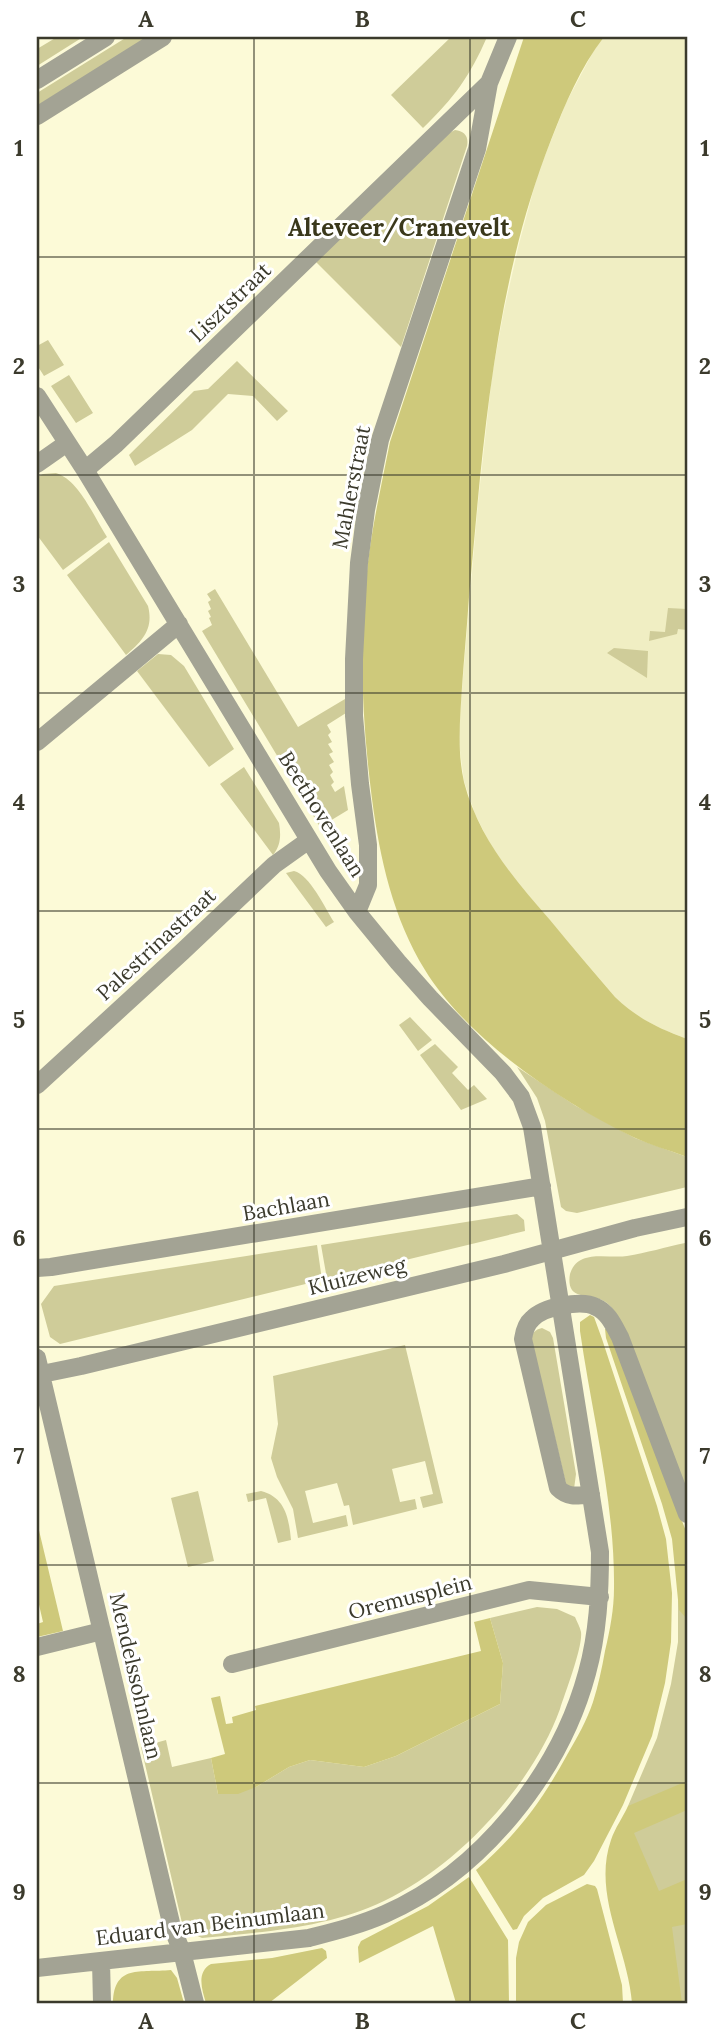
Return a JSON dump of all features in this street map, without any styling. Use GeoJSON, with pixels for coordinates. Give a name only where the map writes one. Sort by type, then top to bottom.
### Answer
{"type":"FeatureCollection","features":[{"type":"Feature","properties":{"kind":"street"},"geometry":{"type":"LineString","coordinates":[[37,80],[106,37]]}},
{"type":"Feature","properties":{"kind":"street"},"geometry":{"type":"LineString","coordinates":[[37,116],[163,37]]}},
{"type":"Feature","properties":{"kind":"street","name":"Lisztstraat"},"geometry":{"type":"LineString","coordinates":[[85,470],[116,444],[489,83],[508,37]]}},
{"type":"Feature","properties":{"kind":"street","name":"Mahlerstraat"},"geometry":{"type":"LineString","coordinates":[[357,912],[368,885],[368,845],[354,716],[359,562],[366,510],[380,440],[477,149],[489,83]]}},
{"type":"Feature","properties":{"kind":"street","name":"Beethovenlaan"},"geometry":{"type":"LineString","coordinates":[[37,396],[85,470],[309,840],[357,912],[429,999],[503,1073],[521,1097],[532,1127],[553,1250]]}},
{"type":"Feature","properties":{"kind":"street"},"geometry":{"type":"LineString","coordinates":[[37,464],[67,443]]}},
{"type":"Feature","properties":{"kind":"street"},"geometry":{"type":"LineString","coordinates":[[37,742],[179,624]]}},
{"type":"Feature","properties":{"kind":"street","name":"Palestrinastraat"},"geometry":{"type":"LineString","coordinates":[[37,1085],[274,865],[309,840]]}},
{"type":"Feature","properties":{"kind":"street","name":"Bachlaan"},"geometry":{"type":"LineString","coordinates":[[37,1268],[51,1268],[542,1186]]}},
{"type":"Feature","properties":{"kind":"street","name":"Kluizeweg"},"geometry":{"type":"LineString","coordinates":[[38,1369],[81,1366],[687,1217]]}},
{"type":"Feature","properties":{"kind":"street","name":"Eduard van Beinumlaan"},"geometry":{"type":"LineString","coordinates":[[37,1968],[309,1938],[349,1928],[388,1913],[433,1887],[472,1856],[520,1807],[564,1735],[588,1672],[600,1597],[600,1552],[553,1250]]}},
{"type":"Feature","properties":{"kind":"street"},"geometry":{"type":"LineString","coordinates":[[591,1494],[571,1496],[558,1488],[523,1339],[531,1319],[560,1306],[590,1304],[599,1308],[614,1325],[687,1514]]}},
{"type":"Feature","properties":{"kind":"street","name":"Mendelssohnlaan"},"geometry":{"type":"LineString","coordinates":[[38,1369],[172,1927],[182,1952],[195,2003]]}},
{"type":"Feature","properties":{"kind":"street","name":"Oremusplein"},"geometry":{"type":"LineString","coordinates":[[232,1664],[529,1590],[600,1597]]}},
{"type":"Feature","properties":{"kind":"street"},"geometry":{"type":"LineString","coordinates":[[37,1647],[102,1632]]}},
{"type":"Feature","properties":{"kind":"street"},"geometry":{"type":"LineString","coordinates":[[101,1961],[102,2003]]}},
{"type":"Feature","properties":{"kind":"shaded area"},"geometry":{"type":"Polygon","coordinates":[[[57,37],[83,37],[37,66],[37,49],[57,37]]]}},
{"type":"Feature","properties":{"kind":"shaded area"},"geometry":{"type":"Polygon","coordinates":[[[127,37],[148,37],[37,106],[37,93],[127,37]]]}},
{"type":"Feature","properties":{"kind":"shaded area"},"geometry":{"type":"Polygon","coordinates":[[[451,37],[487,37],[460,86],[423,128],[391,95],[451,37]]]}},
{"type":"Feature","properties":{"kind":"shaded area"},"geometry":{"type":"Polygon","coordinates":[[[524,37],[604,37],[580,74],[551,140],[516,251],[504,308],[486,423],[474,539],[460,711],[462,770],[478,821],[523,889],[615,997],[649,1022],[687,1039],[687,1157],[646,1143],[576,1106],[518,1066],[465,1020],[443,996],[425,970],[404,930],[384,866],[375,821],[366,740],[362,651],[365,591],[378,502],[390,442],[524,37]]]}},
{"type":"Feature","properties":{"kind":"shaded area"},"geometry":{"type":"Polygon","coordinates":[[[604,37],[687,37],[687,1039],[633,1014],[615,997],[511,875],[489,842],[475,814],[464,781],[458,735],[478,503],[492,375],[504,310],[538,173],[566,103],[594,50],[604,37]]]}},
{"type":"Feature","properties":{"kind":"shaded area"},"geometry":{"type":"Polygon","coordinates":[[[455,130],[465,135],[467,146],[401,347],[316,262],[455,130]]]}},
{"type":"Feature","properties":{"kind":"shaded area"},"geometry":{"type":"Polygon","coordinates":[[[48,340],[64,365],[44,376],[37,365],[37,346],[48,340]]]}},
{"type":"Feature","properties":{"kind":"shaded area"},"geometry":{"type":"Polygon","coordinates":[[[237,361],[288,411],[277,421],[253,396],[228,394],[192,430],[135,466],[129,455],[194,391],[208,389],[237,361]]]}},
{"type":"Feature","properties":{"kind":"shaded area"},"geometry":{"type":"Polygon","coordinates":[[[69,375],[93,413],[76,423],[51,386],[69,375]]]}},
{"type":"Feature","properties":{"kind":"shaded area"},"geometry":{"type":"Polygon","coordinates":[[[56,473],[79,491],[107,537],[63,570],[37,535],[37,477],[56,473]]]}},
{"type":"Feature","properties":{"kind":"shaded area"},"geometry":{"type":"Polygon","coordinates":[[[109,542],[148,606],[148,628],[137,645],[126,655],[67,575],[109,542]]]}},
{"type":"Feature","properties":{"kind":"shaded area"},"geometry":{"type":"Polygon","coordinates":[[[215,589],[298,727],[345,699],[346,713],[327,725],[332,742],[328,744],[333,752],[329,754],[334,762],[329,765],[334,782],[331,785],[335,792],[344,786],[348,810],[320,827],[202,631],[212,625],[208,611],[211,609],[208,602],[211,600],[207,594],[215,589]]]}},
{"type":"Feature","properties":{"kind":"shaded area"},"geometry":{"type":"Polygon","coordinates":[[[668,608],[687,609],[687,630],[678,629],[677,634],[649,641],[650,631],[665,632],[668,608]]]}},
{"type":"Feature","properties":{"kind":"shaded area"},"geometry":{"type":"Polygon","coordinates":[[[614,648],[648,651],[647,678],[607,653],[614,648]]]}},
{"type":"Feature","properties":{"kind":"shaded area"},"geometry":{"type":"Polygon","coordinates":[[[158,654],[171,655],[184,666],[234,749],[209,767],[137,671],[158,654]]]}},
{"type":"Feature","properties":{"kind":"shaded area"},"geometry":{"type":"Polygon","coordinates":[[[244,767],[279,823],[280,840],[273,855],[220,784],[244,767]]]}},
{"type":"Feature","properties":{"kind":"shaded area"},"geometry":{"type":"Polygon","coordinates":[[[294,871],[311,885],[334,922],[326,927],[286,873],[294,871]]]}},
{"type":"Feature","properties":{"kind":"shaded area"},"geometry":{"type":"Polygon","coordinates":[[[410,1017],[432,1040],[418,1051],[399,1025],[410,1017]]]}},
{"type":"Feature","properties":{"kind":"shaded area"},"geometry":{"type":"Polygon","coordinates":[[[435,1044],[458,1067],[452,1073],[468,1090],[474,1085],[487,1099],[461,1110],[420,1055],[435,1044]]]}},
{"type":"Feature","properties":{"kind":"shaded area"},"geometry":{"type":"Polygon","coordinates":[[[517,1067],[576,1106],[635,1138],[687,1157],[687,1187],[577,1213],[566,1211],[561,1207],[545,1121],[537,1098],[517,1067]]]}},
{"type":"Feature","properties":{"kind":"shaded area"},"geometry":{"type":"Polygon","coordinates":[[[517,1214],[524,1220],[525,1231],[327,1279],[321,1245],[517,1214]]]}},
{"type":"Feature","properties":{"kind":"shaded area"},"geometry":{"type":"Polygon","coordinates":[[[685,1243],[687,1491],[620,1320],[605,1302],[574,1292],[569,1280],[574,1266],[587,1258],[627,1256],[685,1243]]]}},
{"type":"Feature","properties":{"kind":"shaded area"},"geometry":{"type":"Polygon","coordinates":[[[317,1245],[322,1280],[60,1344],[50,1337],[41,1304],[54,1286],[317,1245]]]}},
{"type":"Feature","properties":{"kind":"shaded area"},"geometry":{"type":"Polygon","coordinates":[[[590,1315],[594,1317],[602,1339],[666,1539],[672,1593],[671,1642],[665,1683],[652,1736],[623,1805],[594,1861],[584,1875],[543,1898],[524,1916],[517,1929],[513,1930],[476,1870],[504,1844],[527,1817],[548,1788],[578,1736],[595,1696],[612,1612],[614,1588],[611,1523],[580,1331],[580,1322],[590,1315]]]}},
{"type":"Feature","properties":{"kind":"shaded area"},"geometry":{"type":"Polygon","coordinates":[[[542,1328],[550,1332],[553,1338],[576,1474],[574,1489],[566,1484],[532,1342],[534,1333],[542,1328]]]}},
{"type":"Feature","properties":{"kind":"shaded area"},"geometry":{"type":"Polygon","coordinates":[[[605,1329],[613,1339],[687,1534],[687,1619],[679,1610],[672,1539],[605,1329]]]}},
{"type":"Feature","properties":{"kind":"shaded area"},"geometry":{"type":"Polygon","coordinates":[[[405,1345],[443,1503],[423,1508],[420,1497],[433,1494],[425,1461],[392,1469],[400,1502],[415,1499],[417,1509],[353,1525],[349,1505],[344,1506],[337,1483],[305,1491],[313,1523],[346,1515],[348,1526],[298,1538],[293,1509],[271,1458],[278,1424],[273,1376],[405,1345]]]}},
{"type":"Feature","properties":{"kind":"shaded area"},"geometry":{"type":"Polygon","coordinates":[[[198,1491],[214,1561],[188,1567],[171,1498],[198,1491]]]}},
{"type":"Feature","properties":{"kind":"shaded area"},"geometry":{"type":"Polygon","coordinates":[[[261,1491],[281,1503],[287,1516],[291,1540],[278,1543],[266,1498],[248,1502],[246,1494],[261,1491]]]}},
{"type":"Feature","properties":{"kind":"shaded area"},"geometry":{"type":"Polygon","coordinates":[[[37,1522],[63,1631],[37,1637],[37,1624],[43,1622],[37,1596],[37,1522]]]}},
{"type":"Feature","properties":{"kind":"shaded area"},"geometry":{"type":"Polygon","coordinates":[[[687,1584],[687,2003],[662,2003],[627,1833],[628,1806],[657,1738],[671,1684],[678,1642],[678,1589],[687,1584]]]}},
{"type":"Feature","properties":{"kind":"shaded area"},"geometry":{"type":"Polygon","coordinates":[[[537,1607],[557,1609],[575,1617],[581,1630],[581,1639],[573,1670],[560,1709],[531,1767],[512,1794],[465,1845],[412,1886],[363,1910],[295,1927],[202,1938],[191,1933],[182,1923],[141,1747],[166,1740],[172,1767],[211,1758],[218,1794],[256,1787],[289,1767],[310,1760],[364,1767],[396,1756],[500,1704],[503,1663],[490,1618],[537,1607]]]}},
{"type":"Feature","properties":{"kind":"shaded area"},"geometry":{"type":"Polygon","coordinates":[[[490,1618],[503,1663],[500,1704],[396,1756],[364,1767],[310,1760],[289,1767],[256,1787],[238,1794],[218,1794],[211,1758],[225,1754],[211,1698],[220,1696],[226,1724],[233,1723],[232,1717],[256,1710],[255,1706],[481,1651],[474,1622],[490,1618]]]}},
{"type":"Feature","properties":{"kind":"shaded area"},"geometry":{"type":"Polygon","coordinates":[[[687,1781],[687,1810],[634,1833],[659,1891],[687,1879],[687,1924],[672,1927],[682,2003],[632,2003],[608,1902],[606,1861],[611,1840],[628,1806],[687,1781]]]}},
{"type":"Feature","properties":{"kind":"shaded area"},"geometry":{"type":"Polygon","coordinates":[[[469,1877],[508,1940],[509,2003],[456,2003],[433,1926],[359,1963],[358,1947],[361,1941],[428,1906],[469,1877]]]}},
{"type":"Feature","properties":{"kind":"shaded area"},"geometry":{"type":"Polygon","coordinates":[[[587,1884],[597,1889],[622,1985],[623,2003],[516,2003],[516,1958],[519,1942],[528,1922],[546,1905],[587,1884]]]}},
{"type":"Feature","properties":{"kind":"shaded area"},"geometry":{"type":"Polygon","coordinates":[[[322,1948],[326,1951],[327,1958],[269,2003],[206,2003],[202,1976],[206,1967],[211,1964],[272,1958],[322,1948]]]}},
{"type":"Feature","properties":{"kind":"shaded area"},"geometry":{"type":"Polygon","coordinates":[[[171,1970],[177,1978],[184,2003],[113,2003],[118,1982],[124,1976],[139,1971],[171,1970]]]}},
{"type":"Feature","properties":{"kind":"district","name":"Alteveer/Cranevelt"},"geometry":{"type":"Point","coordinates":[399,227]}}]}
